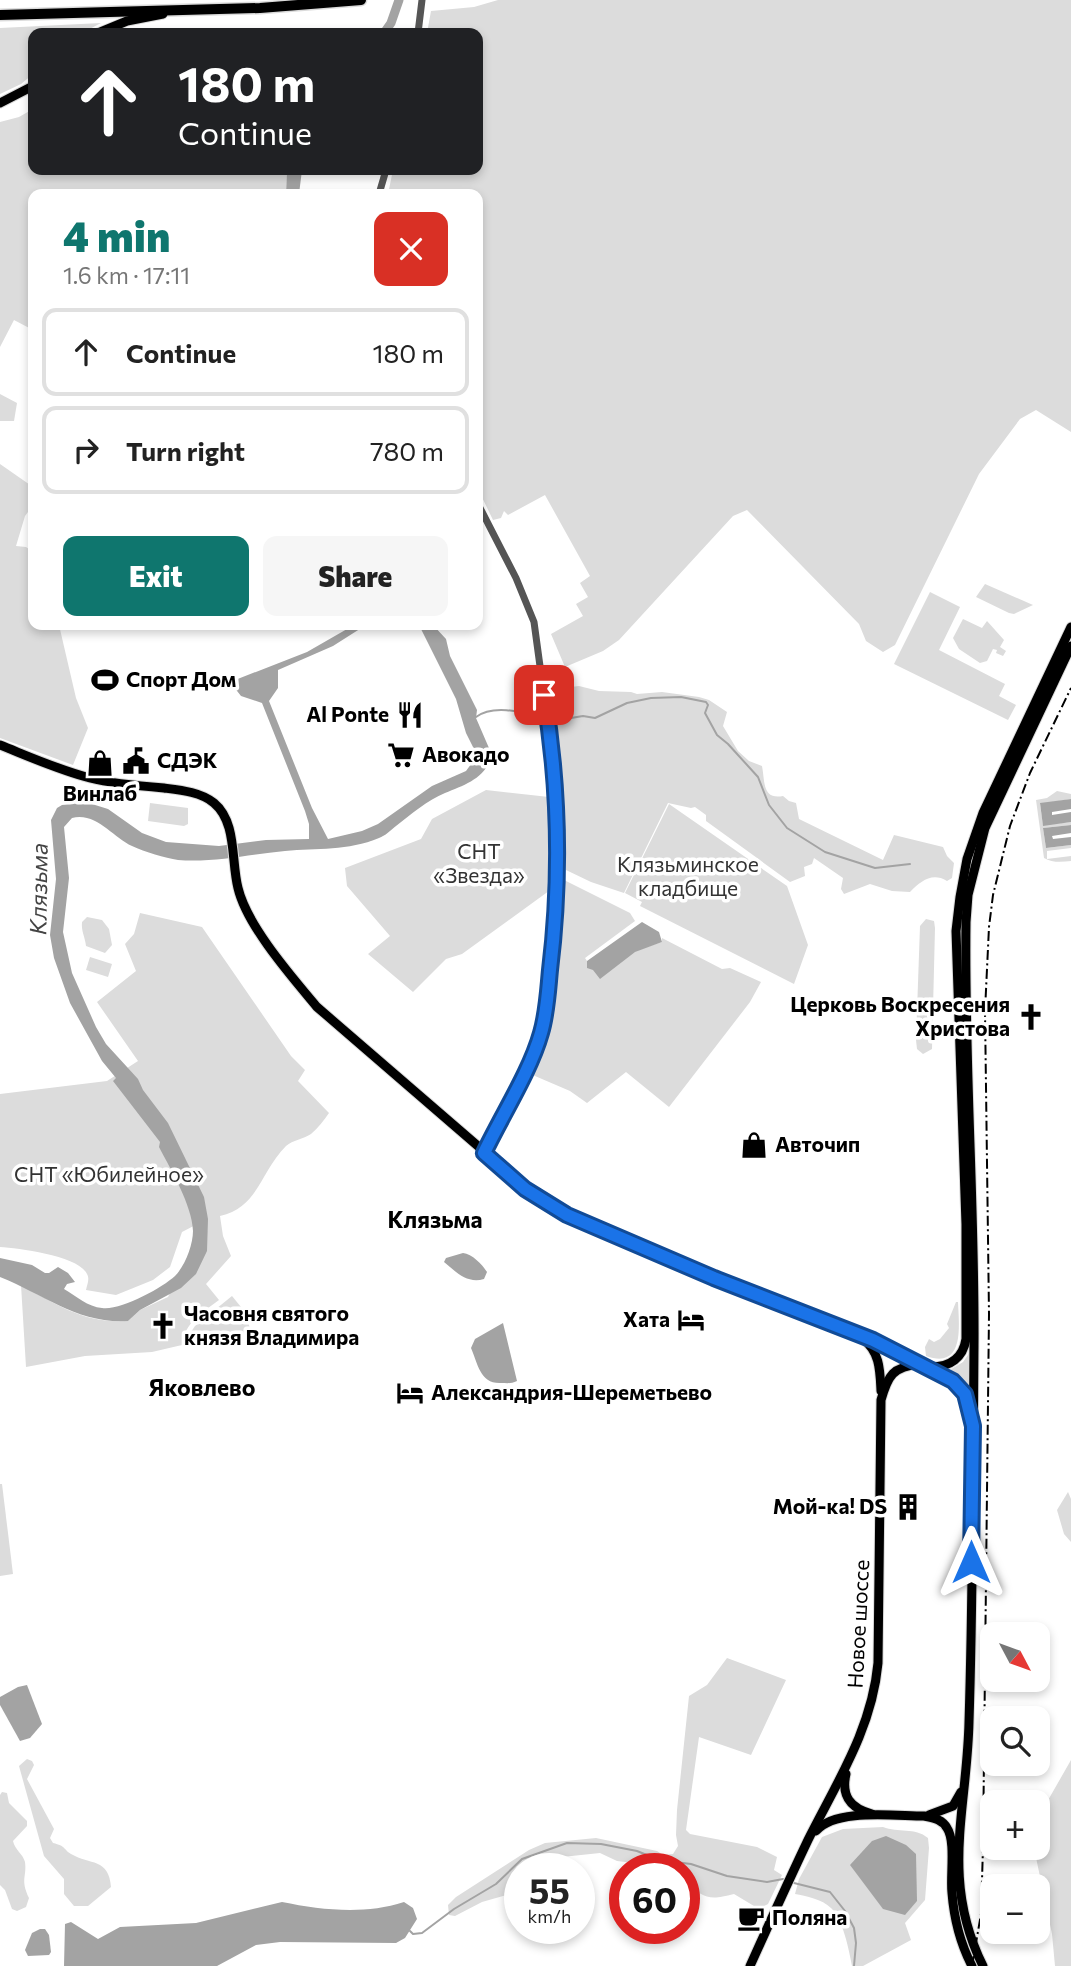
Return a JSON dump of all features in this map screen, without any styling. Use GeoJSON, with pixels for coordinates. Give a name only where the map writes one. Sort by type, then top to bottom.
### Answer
{"type":"FeatureCollection","features":[{"type":"Feature","properties":{"kind":"highway"},"geometry":{"type":"LineString","coordinates":[[0,15],[260,8],[361,0]]}},
{"type":"Feature","properties":{"kind":"main road"},"geometry":{"type":"LineString","coordinates":[[110,28],[127,21],[185,9]]}},
{"type":"Feature","properties":{"kind":"main road"},"geometry":{"type":"LineString","coordinates":[[0,103],[28,89]]}},
{"type":"Feature","properties":{"kind":"main road"},"geometry":{"type":"LineString","coordinates":[[924,1365],[949,1364],[962,1351],[965,1339],[963,1119],[956,931],[967,859],[982,813],[1071,627]]}},
{"type":"Feature","properties":{"kind":"main road"},"geometry":{"type":"LineString","coordinates":[[983,1966],[966,1923],[958,1881],[970,1724],[974,1243],[965,953],[968,895],[985,828],[1071,646]]}},
{"type":"Feature","properties":{"kind":"main road"},"geometry":{"type":"LineString","coordinates":[[0,745],[91,778],[171,789],[202,795],[211,800],[226,820],[240,896],[247,912],[295,980],[317,1007],[525,1189],[567,1215],[695,1270],[898,1351],[947,1377],[961,1388],[968,1402],[973,1426]]}},
{"type":"Feature","properties":{"kind":"main road"},"geometry":{"type":"LineString","coordinates":[[858,1336],[868,1343],[880,1364],[881,1400]]}},
{"type":"Feature","properties":{"kind":"main road","name":"Новое шоссе"},"geometry":{"type":"LineString","coordinates":[[750,1966],[808,1841],[851,1759],[867,1719],[877,1675],[881,1400],[892,1373],[904,1366],[924,1365]]}},
{"type":"Feature","properties":{"kind":"main road"},"geometry":{"type":"LineString","coordinates":[[851,1759],[844,1794],[852,1805],[877,1815]]}},
{"type":"Feature","properties":{"kind":"main road"},"geometry":{"type":"LineString","coordinates":[[924,1816],[953,1806],[961,1795],[964,1780]]}},
{"type":"Feature","properties":{"kind":"main road"},"geometry":{"type":"LineString","coordinates":[[808,1841],[820,1826],[834,1818],[924,1816],[937,1819],[945,1825],[949,1830],[951,1843],[951,1883],[955,1918],[972,1966]]}},
{"type":"Feature","properties":{"kind":"street"},"geometry":{"type":"LineString","coordinates":[[419,28],[422,0]]}},
{"type":"Feature","properties":{"kind":"street"},"geometry":{"type":"LineString","coordinates":[[483,514],[516,578],[534,622],[554,769],[557,868],[553,945],[543,1026],[522,1078],[484,1153]]}},
{"type":"Feature","properties":{"kind":"green space"},"geometry":{"type":"Polygon","coordinates":[[[498,0],[1071,0],[1071,432],[1036,410],[1020,419],[979,474],[895,645],[883,652],[866,641],[859,624],[747,510],[733,516],[619,640],[603,651],[565,667],[551,634],[583,616],[576,604],[588,597],[580,583],[590,576],[545,495],[508,515],[504,511],[501,518],[493,520],[483,499],[483,189],[389,189],[392,175],[483,175],[483,28],[428,28],[431,11],[474,7],[498,0]]]}},
{"type":"Feature","properties":{"kind":"green space"},"geometry":{"type":"Polygon","coordinates":[[[101,23],[92,28],[28,28],[28,78],[0,94],[0,28],[101,23]]]}},
{"type":"Feature","properties":{"kind":"green space"},"geometry":{"type":"Polygon","coordinates":[[[28,112],[28,175],[287,175],[286,189],[28,189],[28,327],[14,320],[0,347],[0,122],[28,112]]]}},
{"type":"Feature","properties":{"kind":"green space"},"geometry":{"type":"Polygon","coordinates":[[[0,394],[17,403],[14,421],[0,421],[0,394]]]}},
{"type":"Feature","properties":{"kind":"green space"},"geometry":{"type":"Polygon","coordinates":[[[0,464],[28,484],[28,512],[16,546],[28,548],[28,630],[60,630],[76,698],[88,728],[73,765],[0,738],[0,464]]]}},
{"type":"Feature","properties":{"kind":"green space"},"geometry":{"type":"Polygon","coordinates":[[[985,584],[1033,605],[1014,614],[1009,613],[976,597],[985,584]]]}},
{"type":"Feature","properties":{"kind":"green space"},"geometry":{"type":"Polygon","coordinates":[[[930,592],[960,607],[939,650],[1005,684],[999,696],[1016,705],[1008,720],[894,664],[930,592]]]}},
{"type":"Feature","properties":{"kind":"green space"},"geometry":{"type":"Polygon","coordinates":[[[963,619],[982,628],[987,621],[1004,640],[1000,647],[1006,651],[1003,656],[993,649],[987,661],[980,663],[959,649],[953,638],[963,619]]]}},
{"type":"Feature","properties":{"kind":"green space"},"geometry":{"type":"Polygon","coordinates":[[[579,686],[599,691],[637,694],[662,692],[709,700],[727,712],[723,726],[738,751],[749,761],[762,766],[768,792],[796,803],[799,819],[883,860],[894,835],[943,847],[954,863],[952,878],[947,881],[936,877],[927,879],[910,892],[892,891],[870,884],[844,894],[841,889],[843,878],[814,858],[812,864],[804,867],[805,876],[790,882],[706,821],[706,815],[695,807],[668,803],[624,893],[566,870],[553,695],[554,689],[579,686]]]}},
{"type":"Feature","properties":{"kind":"green space","name":"СНТ «Звезда»"},"geometry":{"type":"Polygon","coordinates":[[[486,790],[549,797],[553,888],[462,954],[446,959],[413,992],[368,954],[390,936],[347,886],[345,868],[421,839],[432,819],[486,790]]]}},
{"type":"Feature","properties":{"kind":"green space"},"geometry":{"type":"Polygon","coordinates":[[[1057,791],[1071,794],[1071,799],[1040,804],[1043,825],[1071,822],[1071,825],[1043,828],[1046,848],[1071,845],[1071,848],[1047,851],[1047,859],[1044,858],[1036,800],[1047,798],[1057,791]]]}},
{"type":"Feature","properties":{"kind":"green space"},"geometry":{"type":"Polygon","coordinates":[[[150,803],[188,808],[188,824],[184,826],[148,821],[150,803]]]}},
{"type":"Feature","properties":{"kind":"green space","name":"Клязьминское кладбище"},"geometry":{"type":"Polygon","coordinates":[[[669,804],[787,886],[808,945],[794,984],[640,906],[642,902],[625,893],[669,804]]]}},
{"type":"Feature","properties":{"kind":"green space"},"geometry":{"type":"Polygon","coordinates":[[[1071,856],[1071,861],[1061,862],[1047,859],[1071,856]]]}},
{"type":"Feature","properties":{"kind":"green space"},"geometry":{"type":"Polygon","coordinates":[[[564,880],[630,913],[635,921],[585,958],[587,968],[622,960],[635,951],[662,942],[662,938],[722,969],[730,968],[761,982],[750,1002],[669,1107],[626,1072],[587,1103],[570,1091],[528,1073],[546,1030],[552,1006],[558,953],[561,882],[564,880]]]}},
{"type":"Feature","properties":{"kind":"green space","name":"СНТ «Юбилейное»"},"geometry":{"type":"Polygon","coordinates":[[[140,913],[202,927],[291,1056],[305,1070],[298,1081],[329,1113],[311,1134],[286,1146],[243,1205],[220,1216],[223,1236],[231,1256],[206,1284],[219,1300],[190,1324],[182,1345],[152,1352],[85,1356],[26,1367],[21,1285],[72,1312],[98,1319],[128,1321],[140,1310],[168,1297],[207,1219],[182,1232],[170,1267],[153,1280],[116,1295],[86,1290],[87,1274],[73,1262],[48,1254],[0,1247],[0,1094],[107,1081],[138,1061],[97,1002],[136,971],[125,944],[134,934],[140,913]]]}},
{"type":"Feature","properties":{"kind":"green space"},"geometry":{"type":"Polygon","coordinates":[[[87,917],[102,920],[109,929],[112,945],[105,953],[86,946],[82,922],[87,917]]]}},
{"type":"Feature","properties":{"kind":"green space"},"geometry":{"type":"Polygon","coordinates":[[[926,919],[934,921],[935,928],[932,1049],[923,1054],[917,1049],[916,1040],[920,926],[926,919]]]}},
{"type":"Feature","properties":{"kind":"green space"},"geometry":{"type":"Polygon","coordinates":[[[90,957],[112,964],[108,977],[86,970],[90,957]]]}},
{"type":"Feature","properties":{"kind":"green space"},"geometry":{"type":"Polygon","coordinates":[[[232,1296],[245,1312],[252,1335],[214,1342],[192,1340],[191,1332],[195,1326],[232,1296]]]}},
{"type":"Feature","properties":{"kind":"green space"},"geometry":{"type":"Polygon","coordinates":[[[956,1302],[959,1333],[954,1351],[948,1357],[939,1359],[926,1356],[925,1347],[929,1339],[934,1342],[940,1339],[949,1328],[947,1324],[956,1302]]]}},
{"type":"Feature","properties":{"kind":"green space"},"geometry":{"type":"Polygon","coordinates":[[[970,1352],[968,1390],[963,1382],[948,1371],[963,1362],[970,1352]]]}},
{"type":"Feature","properties":{"kind":"green space"},"geometry":{"type":"Polygon","coordinates":[[[0,1484],[13,1574],[0,1576],[0,1484]]]}},
{"type":"Feature","properties":{"kind":"green space"},"geometry":{"type":"Polygon","coordinates":[[[1068,1492],[1071,1499],[1071,1542],[1064,1534],[1057,1510],[1068,1492]]]}},
{"type":"Feature","properties":{"kind":"green space"},"geometry":{"type":"Polygon","coordinates":[[[727,1658],[786,1680],[751,1755],[699,1737],[686,1830],[690,1834],[757,1847],[777,1857],[774,1870],[782,1875],[768,1904],[759,1909],[734,1894],[712,1897],[700,1892],[700,1853],[674,1853],[678,1846],[677,1810],[689,1696],[707,1685],[727,1658]]]}},
{"type":"Feature","properties":{"kind":"green space"},"geometry":{"type":"Polygon","coordinates":[[[27,1759],[34,1765],[27,1779],[54,1829],[50,1838],[53,1843],[107,1871],[111,1887],[88,1906],[74,1906],[64,1894],[64,1879],[44,1856],[19,1766],[27,1759]]]}},
{"type":"Feature","properties":{"kind":"green space"},"geometry":{"type":"Polygon","coordinates":[[[1071,1760],[1071,1966],[1055,1966],[1050,1924],[1050,1874],[1039,1874],[1037,1860],[1050,1860],[1050,1797],[1071,1760]]]}},
{"type":"Feature","properties":{"kind":"green space"},"geometry":{"type":"Polygon","coordinates":[[[2,1792],[7,1793],[9,1803],[27,1821],[27,1826],[13,1841],[25,1862],[24,1882],[29,1898],[26,1907],[17,1911],[12,1909],[5,1890],[0,1885],[2,1792]]]}},
{"type":"Feature","properties":{"kind":"green space"},"geometry":{"type":"Polygon","coordinates":[[[883,1827],[918,1832],[928,1838],[925,1900],[905,1923],[911,1940],[863,1966],[852,1966],[845,1935],[835,1913],[823,1902],[795,1894],[799,1879],[822,1837],[843,1829],[883,1827]]]}},
{"type":"Feature","properties":{"kind":"green space"},"geometry":{"type":"Polygon","coordinates":[[[596,1838],[660,1853],[609,1853],[609,1857],[600,1853],[524,1853],[545,1843],[596,1838]]]}},
{"type":"Feature","properties":{"kind":"green space"},"geometry":{"type":"Polygon","coordinates":[[[504,1866],[504,1896],[482,1902],[455,1916],[449,1915],[448,1905],[504,1866]]]}},
{"type":"Feature","properties":{"kind":"shaded area"},"geometry":{"type":"Polygon","coordinates":[[[287,175],[301,175],[300,189],[286,189],[287,175]]]}},
{"type":"Feature","properties":{"kind":"shaded area"},"geometry":{"type":"Polygon","coordinates":[[[345,630],[358,630],[333,646],[278,670],[278,688],[269,701],[312,808],[328,839],[362,831],[378,824],[432,786],[466,771],[474,760],[474,749],[466,733],[456,699],[422,630],[438,630],[446,639],[450,656],[477,710],[476,718],[492,755],[485,770],[474,780],[432,800],[383,836],[344,847],[191,861],[178,860],[132,846],[89,819],[72,818],[64,827],[69,878],[63,932],[72,973],[106,1044],[138,1079],[168,1123],[204,1197],[208,1219],[207,1251],[196,1274],[181,1288],[140,1310],[128,1321],[110,1321],[77,1313],[0,1277],[0,1258],[32,1265],[45,1273],[58,1267],[68,1273],[75,1282],[67,1284],[64,1289],[92,1306],[110,1308],[140,1298],[175,1276],[190,1249],[193,1231],[189,1210],[159,1147],[160,1142],[113,1081],[116,1078],[102,1061],[70,1003],[54,958],[50,935],[56,879],[51,820],[57,808],[79,800],[108,809],[142,833],[166,842],[219,846],[266,840],[309,839],[309,824],[305,811],[262,703],[241,696],[230,682],[307,652],[345,630]]]}},
{"type":"Feature","properties":{"kind":"shaded area"},"geometry":{"type":"Polygon","coordinates":[[[1071,799],[1071,809],[1052,812],[1052,815],[1071,812],[1071,822],[1043,826],[1040,803],[1071,799]]]}},
{"type":"Feature","properties":{"kind":"shaded area"},"geometry":{"type":"Polygon","coordinates":[[[1071,825],[1071,833],[1052,836],[1053,839],[1071,837],[1071,845],[1046,848],[1043,828],[1071,825]]]}},
{"type":"Feature","properties":{"kind":"shaded area"},"geometry":{"type":"Polygon","coordinates":[[[642,922],[659,932],[662,942],[635,952],[600,979],[593,970],[587,968],[587,961],[642,922]]]}},
{"type":"Feature","properties":{"kind":"shaded area"},"geometry":{"type":"Polygon","coordinates":[[[463,1253],[473,1257],[487,1272],[484,1279],[467,1278],[444,1262],[446,1258],[463,1253]]]}},
{"type":"Feature","properties":{"kind":"shaded area"},"geometry":{"type":"Polygon","coordinates":[[[503,1323],[517,1381],[511,1383],[494,1382],[484,1377],[471,1348],[475,1339],[503,1323]]]}},
{"type":"Feature","properties":{"kind":"shaded area"},"geometry":{"type":"Polygon","coordinates":[[[27,1685],[42,1724],[30,1738],[20,1741],[0,1705],[0,1697],[27,1685]]]}},
{"type":"Feature","properties":{"kind":"shaded area"},"geometry":{"type":"Polygon","coordinates":[[[886,1836],[906,1845],[916,1854],[917,1901],[905,1915],[883,1909],[850,1865],[872,1841],[886,1836]]]}},
{"type":"Feature","properties":{"kind":"shaded area"},"geometry":{"type":"Polygon","coordinates":[[[282,1902],[358,1910],[404,1902],[413,1908],[417,1919],[405,1938],[396,1943],[280,1942],[256,1945],[217,1966],[64,1966],[65,1924],[71,1922],[98,1939],[120,1927],[196,1923],[282,1902]]]}},
{"type":"Feature","properties":{"kind":"shaded area"},"geometry":{"type":"Polygon","coordinates":[[[45,1929],[49,1935],[51,1952],[49,1955],[28,1956],[25,1950],[32,1933],[45,1929]]]}},
{"type":"Feature","properties":{"kind":"waterway","name":"Клязьма"},"geometry":{"type":"LineString","coordinates":[[388,28],[399,0]]}},
{"type":"Feature","properties":{"kind":"waterway"},"geometry":{"type":"LineString","coordinates":[[559,720],[583,716],[595,718],[627,703],[651,698],[681,697],[706,702],[708,705],[705,713],[717,735],[758,777],[769,805],[787,828],[825,852],[875,868],[910,864]]}},
{"type":"Feature","properties":{"kind":"waterway"},"geometry":{"type":"LineString","coordinates":[[476,717],[499,710],[542,717]]}},
{"type":"Feature","properties":{"kind":"waterway"},"geometry":{"type":"LineString","coordinates":[[410,1931],[413,1934],[422,1933],[454,1909],[496,1884],[522,1859],[567,1843],[601,1844],[637,1851],[659,1860],[691,1864],[727,1876],[767,1882],[783,1879]]}},
{"type":"Feature","properties":{"kind":"waterway"},"geometry":{"type":"LineString","coordinates":[[794,1883],[830,1892],[845,1911],[854,1928],[854,1966]]}},
{"type":"Feature","properties":{"kind":"railway"},"geometry":{"type":"LineString","coordinates":[[972,1966],[981,1914],[983,1847],[989,1314],[985,1011],[989,927],[993,895],[1010,826],[1030,773],[1071,688]]}},
{"type":"Feature","properties":{"kind":"place","name":"Спорт Дом"},"geometry":{"type":"Point","coordinates":[105,680]}},
{"type":"Feature","properties":{"kind":"place","name":"Al Ponte"},"geometry":{"type":"Point","coordinates":[410,715]}},
{"type":"Feature","properties":{"kind":"place","name":"Авокадо"},"geometry":{"type":"Point","coordinates":[401,755]}},
{"type":"Feature","properties":{"kind":"place","name":"СДЭК"},"geometry":{"type":"Point","coordinates":[136,761]}},
{"type":"Feature","properties":{"kind":"place","name":"Винлаб"},"geometry":{"type":"Point","coordinates":[100,763]}},
{"type":"Feature","properties":{"kind":"place","name":"Церковь Воскресения Христова"},"geometry":{"type":"Point","coordinates":[1031,1017]}},
{"type":"Feature","properties":{"kind":"place","name":"Авточип"},"geometry":{"type":"Point","coordinates":[754,1145]}},
{"type":"Feature","properties":{"kind":"place","name":"Хата"},"geometry":{"type":"Point","coordinates":[691,1320]}},
{"type":"Feature","properties":{"kind":"place","name":"Часовня святого князя Владимира"},"geometry":{"type":"Point","coordinates":[163,1326]}},
{"type":"Feature","properties":{"kind":"place","name":"Александрия-Шереметьево"},"geometry":{"type":"Point","coordinates":[410,1393]}},
{"type":"Feature","properties":{"kind":"place","name":"Мой-ка! DS"},"geometry":{"type":"Point","coordinates":[908,1507]}},
{"type":"Feature","properties":{"kind":"place","name":"Поляна"},"geometry":{"type":"Point","coordinates":[751,1918]}},
{"type":"Feature","properties":{"kind":"district","name":"Клязьма"},"geometry":{"type":"Point","coordinates":[435,1220]}},
{"type":"Feature","properties":{"kind":"district","name":"Яковлево"},"geometry":{"type":"Point","coordinates":[202,1388]}},
{"type":"Feature","properties":{"kind":"route"},"geometry":{"type":"LineString","coordinates":[[544,695],[554,769],[557,868],[547,998],[540,1037],[484,1153],[525,1189],[567,1215],[714,1278],[873,1340],[953,1381],[965,1394],[973,1426],[971,1562]]}}]}
